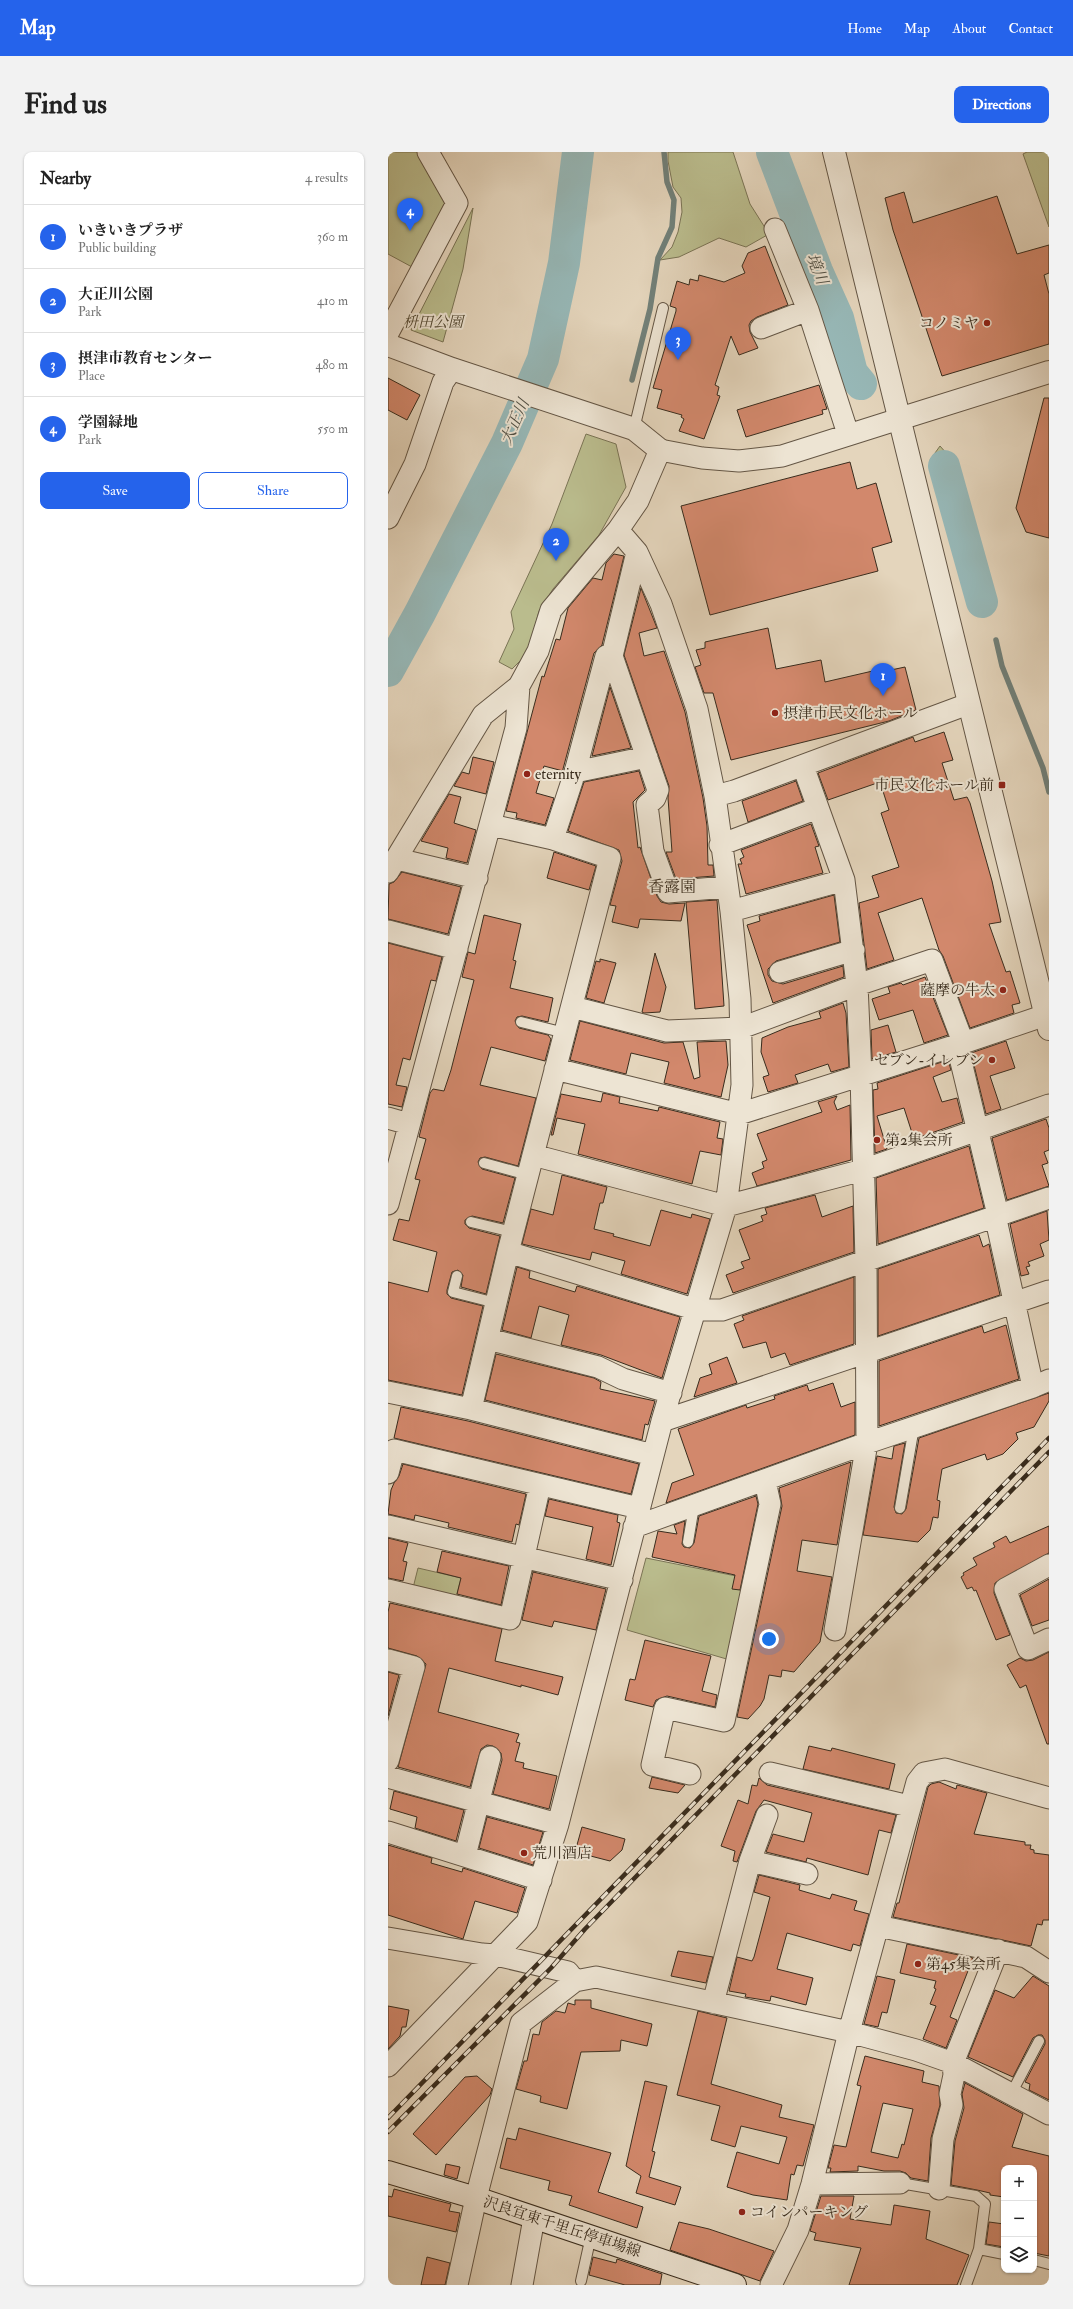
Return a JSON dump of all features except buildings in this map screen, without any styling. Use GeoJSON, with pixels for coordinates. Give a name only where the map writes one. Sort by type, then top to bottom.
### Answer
{"type":"FeatureCollection","features":[{"type":"Feature","properties":{"kind":"street"},"geometry":{"type":"LineString","coordinates":[[388,333],[457,202],[428,152]]}},
{"type":"Feature","properties":{"kind":"street"},"geometry":{"type":"LineString","coordinates":[[555,1069],[739,1114],[957,1045],[1047,1022],[834,152]]}},
{"type":"Feature","properties":{"kind":"street"},"geometry":{"type":"LineString","coordinates":[[775,229],[808,310],[848,434]]}},
{"type":"Feature","properties":{"kind":"street"},"geometry":{"type":"LineString","coordinates":[[761,328],[808,310]]}},
{"type":"Feature","properties":{"kind":"street"},"geometry":{"type":"LineString","coordinates":[[388,345],[452,369],[630,427],[660,450],[702,458],[739,461],[782,456],[1049,372]]}},
{"type":"Feature","properties":{"kind":"street"},"geometry":{"type":"LineString","coordinates":[[388,518],[415,464],[443,382],[452,369]]}},
{"type":"Feature","properties":{"kind":"street"},"geometry":{"type":"LineString","coordinates":[[477,878],[393,866],[483,715],[519,686],[538,651],[551,610],[620,527],[638,501],[660,450]]}},
{"type":"Feature","properties":{"kind":"street"},"geometry":{"type":"LineString","coordinates":[[392,2058],[496,1955],[527,1922],[558,1824],[662,1421],[697,1310],[726,1206],[742,1085],[741,1028],[740,999],[731,911],[720,845],[715,796],[697,709],[661,604],[637,552],[620,527]]}},
{"type":"Feature","properties":{"kind":"street"},"geometry":{"type":"LineString","coordinates":[[637,552],[612,656],[658,790],[656,798],[647,805],[653,851],[668,892],[726,888]]}},
{"type":"Feature","properties":{"kind":"street"},"geometry":{"type":"LineString","coordinates":[[553,839],[574,772],[606,656],[612,656]]}},
{"type":"Feature","properties":{"kind":"street"},"geometry":{"type":"LineString","coordinates":[[388,1204],[477,878],[516,728],[519,686]]}},
{"type":"Feature","properties":{"kind":"street"},"geometry":{"type":"LineString","coordinates":[[715,796],[734,791],[803,766],[968,704]]}},
{"type":"Feature","properties":{"kind":"street"},"geometry":{"type":"LineString","coordinates":[[574,772],[647,757]]}},
{"type":"Feature","properties":{"kind":"street"},"geometry":{"type":"LineString","coordinates":[[803,766],[844,880],[854,950],[861,1075],[866,1261],[867,1443],[835,1630]]}},
{"type":"Feature","properties":{"kind":"street"},"geometry":{"type":"LineString","coordinates":[[720,845],[818,808]]}},
{"type":"Feature","properties":{"kind":"street"},"geometry":{"type":"LineString","coordinates":[[471,1409],[510,1242],[610,858],[553,839],[491,824]]}},
{"type":"Feature","properties":{"kind":"street"},"geometry":{"type":"LineString","coordinates":[[731,911],[844,880]]}},
{"type":"Feature","properties":{"kind":"street"},"geometry":{"type":"LineString","coordinates":[[388,931],[457,950]]}},
{"type":"Feature","properties":{"kind":"street"},"geometry":{"type":"LineString","coordinates":[[780,972],[854,950]]}},
{"type":"Feature","properties":{"kind":"street"},"geometry":{"type":"LineString","coordinates":[[388,1473],[394,1450],[540,1484],[637,1518],[694,1506],[867,1443],[1041,1383],[1015,1303],[997,1224],[998,1215],[957,1045],[961,1037],[932,960],[857,985],[741,1028],[667,1031],[572,1006]]}},
{"type":"Feature","properties":{"kind":"street"},"geometry":{"type":"LineString","coordinates":[[531,1165],[726,1206],[863,1170],[1049,1105]]}},
{"type":"Feature","properties":{"kind":"street"},"geometry":{"type":"LineString","coordinates":[[388,1118],[409,1124]]}},
{"type":"Feature","properties":{"kind":"street"},"geometry":{"type":"LineString","coordinates":[[510,1242],[697,1310],[722,1310],[1049,1198]]}},
{"type":"Feature","properties":{"kind":"street"},"geometry":{"type":"LineString","coordinates":[[662,1421],[1049,1291]]}},
{"type":"Feature","properties":{"kind":"street"},"geometry":{"type":"LineString","coordinates":[[488,1339],[598,1367],[623,1379],[670,1393]]}},
{"type":"Feature","properties":{"kind":"street"},"geometry":{"type":"LineString","coordinates":[[388,1392],[471,1409],[653,1455]]}},
{"type":"Feature","properties":{"kind":"street"},"geometry":{"type":"LineString","coordinates":[[690,1774],[652,1765],[665,1708],[724,1721],[770,1504],[765,1481]]}},
{"type":"Feature","properties":{"kind":"street"},"geometry":{"type":"LineString","coordinates":[[388,1590],[510,1618],[540,1484]]}},
{"type":"Feature","properties":{"kind":"street"},"geometry":{"type":"LineString","coordinates":[[388,1526],[622,1580]]}},
{"type":"Feature","properties":{"kind":"street"},"geometry":{"type":"LineString","coordinates":[[1049,1565],[1005,1589],[1028,1649],[1049,1639]]}},
{"type":"Feature","properties":{"kind":"street"},"geometry":{"type":"LineString","coordinates":[[388,1660],[414,1667],[388,1761]]}},
{"type":"Feature","properties":{"kind":"street"},"geometry":{"type":"LineString","coordinates":[[465,1856],[490,1757]]}},
{"type":"Feature","properties":{"kind":"street"},"geometry":{"type":"LineString","coordinates":[[771,2285],[798,2230],[812,2184],[849,2032],[909,1806],[917,1782],[924,1773],[945,1769],[1049,1798]]}},
{"type":"Feature","properties":{"kind":"street"},"geometry":{"type":"LineString","coordinates":[[770,1773],[909,1806]]}},
{"type":"Feature","properties":{"kind":"street"},"geometry":{"type":"LineString","coordinates":[[388,1777],[558,1824]]}},
{"type":"Feature","properties":{"kind":"street"},"geometry":{"type":"LineString","coordinates":[[713,2003],[750,1861],[767,1814]]}},
{"type":"Feature","properties":{"kind":"street"},"geometry":{"type":"LineString","coordinates":[[388,1832],[541,1880]]}},
{"type":"Feature","properties":{"kind":"street"},"geometry":{"type":"LineString","coordinates":[[750,1861],[807,1874]]}},
{"type":"Feature","properties":{"kind":"street"},"geometry":{"type":"LineString","coordinates":[[878,1926],[1026,1957],[1049,1972]]}},
{"type":"Feature","properties":{"kind":"street"},"geometry":{"type":"LineString","coordinates":[[388,1938],[496,1955],[568,1972],[575,1980]]}},
{"type":"Feature","properties":{"kind":"street"},"geometry":{"type":"LineString","coordinates":[[939,2189],[943,2139],[952,2104],[950,2094],[954,2075],[953,2063],[998,1950]]}},
{"type":"Feature","properties":{"kind":"street"},"geometry":{"type":"LineString","coordinates":[[458,2285],[476,2198],[521,2023],[575,1980],[596,1977],[849,2032],[916,2050],[953,2063],[1049,2114]]}},
{"type":"Feature","properties":{"kind":"street","name":"沢良宜東千里丘停車場線"},"geometry":{"type":"LineString","coordinates":[[388,2172],[476,2198],[735,2285]]}},
{"type":"Feature","properties":{"kind":"street"},"geometry":{"type":"LineString","coordinates":[[812,2184],[900,2183]]}},
{"type":"Feature","properties":{"kind":"street"},"geometry":{"type":"LineString","coordinates":[[522,2285],[534,2218]]}},
{"type":"Feature","properties":{"kind":"lane"},"geometry":{"type":"LineString","coordinates":[[630,427],[663,308]]}},
{"type":"Feature","properties":{"kind":"lane"},"geometry":{"type":"LineString","coordinates":[[521,1022],[565,1033]]}},
{"type":"Feature","properties":{"kind":"lane"},"geometry":{"type":"LineString","coordinates":[[484,1163],[531,1165]]}},
{"type":"Feature","properties":{"kind":"lane"},"geometry":{"type":"LineString","coordinates":[[471,1222],[510,1242]]}},
{"type":"Feature","properties":{"kind":"lane"},"geometry":{"type":"LineString","coordinates":[[457,1276],[453,1292],[496,1303]]}},
{"type":"Feature","properties":{"kind":"lane"},"geometry":{"type":"LineString","coordinates":[[900,1508],[914,1427]]}},
{"type":"Feature","properties":{"kind":"lane"},"geometry":{"type":"LineString","coordinates":[[688,1542],[694,1506]]}},
{"type":"Feature","properties":{"kind":"lane"},"geometry":{"type":"LineString","coordinates":[[1012,2094],[1039,2041]]}},
{"type":"Feature","properties":{"kind":"lane"},"geometry":{"type":"LineString","coordinates":[[900,2183],[976,2196],[985,2204],[979,2248],[966,2285]]}},
{"type":"Feature","properties":{"kind":"lane"},"geometry":{"type":"LineString","coordinates":[[581,2282],[591,2236]]}},
{"type":"Feature","properties":{"kind":"lane"},"geometry":{"type":"LineString","coordinates":[[979,2248],[1001,2253]]}},
{"type":"Feature","properties":{"kind":"lane"},"geometry":{"type":"LineString","coordinates":[[1037,2261],[1049,2264]]}},
{"type":"Feature","properties":{"kind":"green space"},"geometry":{"type":"Polygon","coordinates":[[[388,152],[419,152],[445,194],[444,208],[412,267],[388,254],[388,152]]]}},
{"type":"Feature","properties":{"kind":"green space"},"geometry":{"type":"Polygon","coordinates":[[[668,152],[733,152],[750,204],[769,234],[746,247],[719,238],[679,257],[660,260],[672,247],[678,232],[682,212],[681,198],[673,187],[668,161],[668,152]]]}},
{"type":"Feature","properties":{"kind":"green space"},"geometry":{"type":"Polygon","coordinates":[[[1027,152],[1049,152],[1049,227],[1023,154],[1027,152]]]}},
{"type":"Feature","properties":{"kind":"green space","name":"枡田公園"},"geometry":{"type":"Polygon","coordinates":[[[473,208],[463,269],[443,342],[411,330],[473,208]]]}},
{"type":"Feature","properties":{"kind":"green space"},"geometry":{"type":"Polygon","coordinates":[[[586,434],[616,444],[626,487],[599,535],[553,589],[539,611],[528,653],[512,669],[499,662],[514,629],[511,612],[552,524],[586,434]]]}},
{"type":"Feature","properties":{"kind":"green space"},"geometry":{"type":"Polygon","coordinates":[[[940,446],[948,455],[933,472],[930,460],[940,446]]]}},
{"type":"Feature","properties":{"kind":"green space"},"geometry":{"type":"Polygon","coordinates":[[[646,1558],[746,1578],[730,1660],[627,1630],[646,1558]]]}},
{"type":"Feature","properties":{"kind":"green space"},"geometry":{"type":"Polygon","coordinates":[[[418,1568],[461,1578],[456,1598],[413,1588],[418,1568]]]}},
{"type":"Feature","properties":{"kind":"waterway","name":"大正川"},"geometry":{"type":"LineString","coordinates":[[388,671],[420,613],[507,443],[543,359],[564,263],[578,152]]}},
{"type":"Feature","properties":{"kind":"waterway"},"geometry":{"type":"LineString","coordinates":[[632,380],[650,309],[658,258],[672,227],[674,200],[667,182],[664,152]]}},
{"type":"Feature","properties":{"kind":"waterway","name":"境川"},"geometry":{"type":"LineString","coordinates":[[772,152],[817,271],[838,318],[852,373],[861,384]]}},
{"type":"Feature","properties":{"kind":"waterway"},"geometry":{"type":"LineString","coordinates":[[944,466],[982,602]]}},
{"type":"Feature","properties":{"kind":"waterway"},"geometry":{"type":"LineString","coordinates":[[996,640],[1002,666],[1043,768],[1049,792]]}},
{"type":"Feature","properties":{"kind":"railway"},"geometry":{"type":"LineString","coordinates":[[388,2118],[1049,1438]]}},
{"type":"Feature","properties":{"kind":"railway"},"geometry":{"type":"LineString","coordinates":[[388,2132],[551,1968],[585,1929],[1049,1452]]}},
{"type":"Feature","properties":{"kind":"place","name":"学園緑地"},"geometry":{"type":"Point","coordinates":[410,231]}},
{"type":"Feature","properties":{"kind":"place","name":"コノミヤ"},"geometry":{"type":"Point","coordinates":[987,323]}},
{"type":"Feature","properties":{"kind":"place","name":"摂津市教育センター"},"geometry":{"type":"Point","coordinates":[678,360]}},
{"type":"Feature","properties":{"kind":"place","name":"大正川公園"},"geometry":{"type":"Point","coordinates":[556,561]}},
{"type":"Feature","properties":{"kind":"place","name":"いきいきプラザ"},"geometry":{"type":"Point","coordinates":[883,696]}},
{"type":"Feature","properties":{"kind":"place","name":"摂津市民文化ホール"},"geometry":{"type":"Point","coordinates":[775,713]}},
{"type":"Feature","properties":{"kind":"place","name":"eternity"},"geometry":{"type":"Point","coordinates":[527,774]}},
{"type":"Feature","properties":{"kind":"place","name":"市民文化ホール前"},"geometry":{"type":"Point","coordinates":[1002,785]}},
{"type":"Feature","properties":{"kind":"place","name":"薩摩の牛太"},"geometry":{"type":"Point","coordinates":[1003,990]}},
{"type":"Feature","properties":{"kind":"place","name":"セブン-イレブン"},"geometry":{"type":"Point","coordinates":[992,1060]}},
{"type":"Feature","properties":{"kind":"place","name":"第2集会所"},"geometry":{"type":"Point","coordinates":[877,1140]}},
{"type":"Feature","properties":{"kind":"place","name":"荒川酒店"},"geometry":{"type":"Point","coordinates":[524,1853]}},
{"type":"Feature","properties":{"kind":"place","name":"第45集会所"},"geometry":{"type":"Point","coordinates":[918,1964]}},
{"type":"Feature","properties":{"kind":"place","name":"コインパーキング"},"geometry":{"type":"Point","coordinates":[742,2212]}},
{"type":"Feature","properties":{"kind":"district","name":"香露園"},"geometry":{"type":"Point","coordinates":[672,887]}}]}
